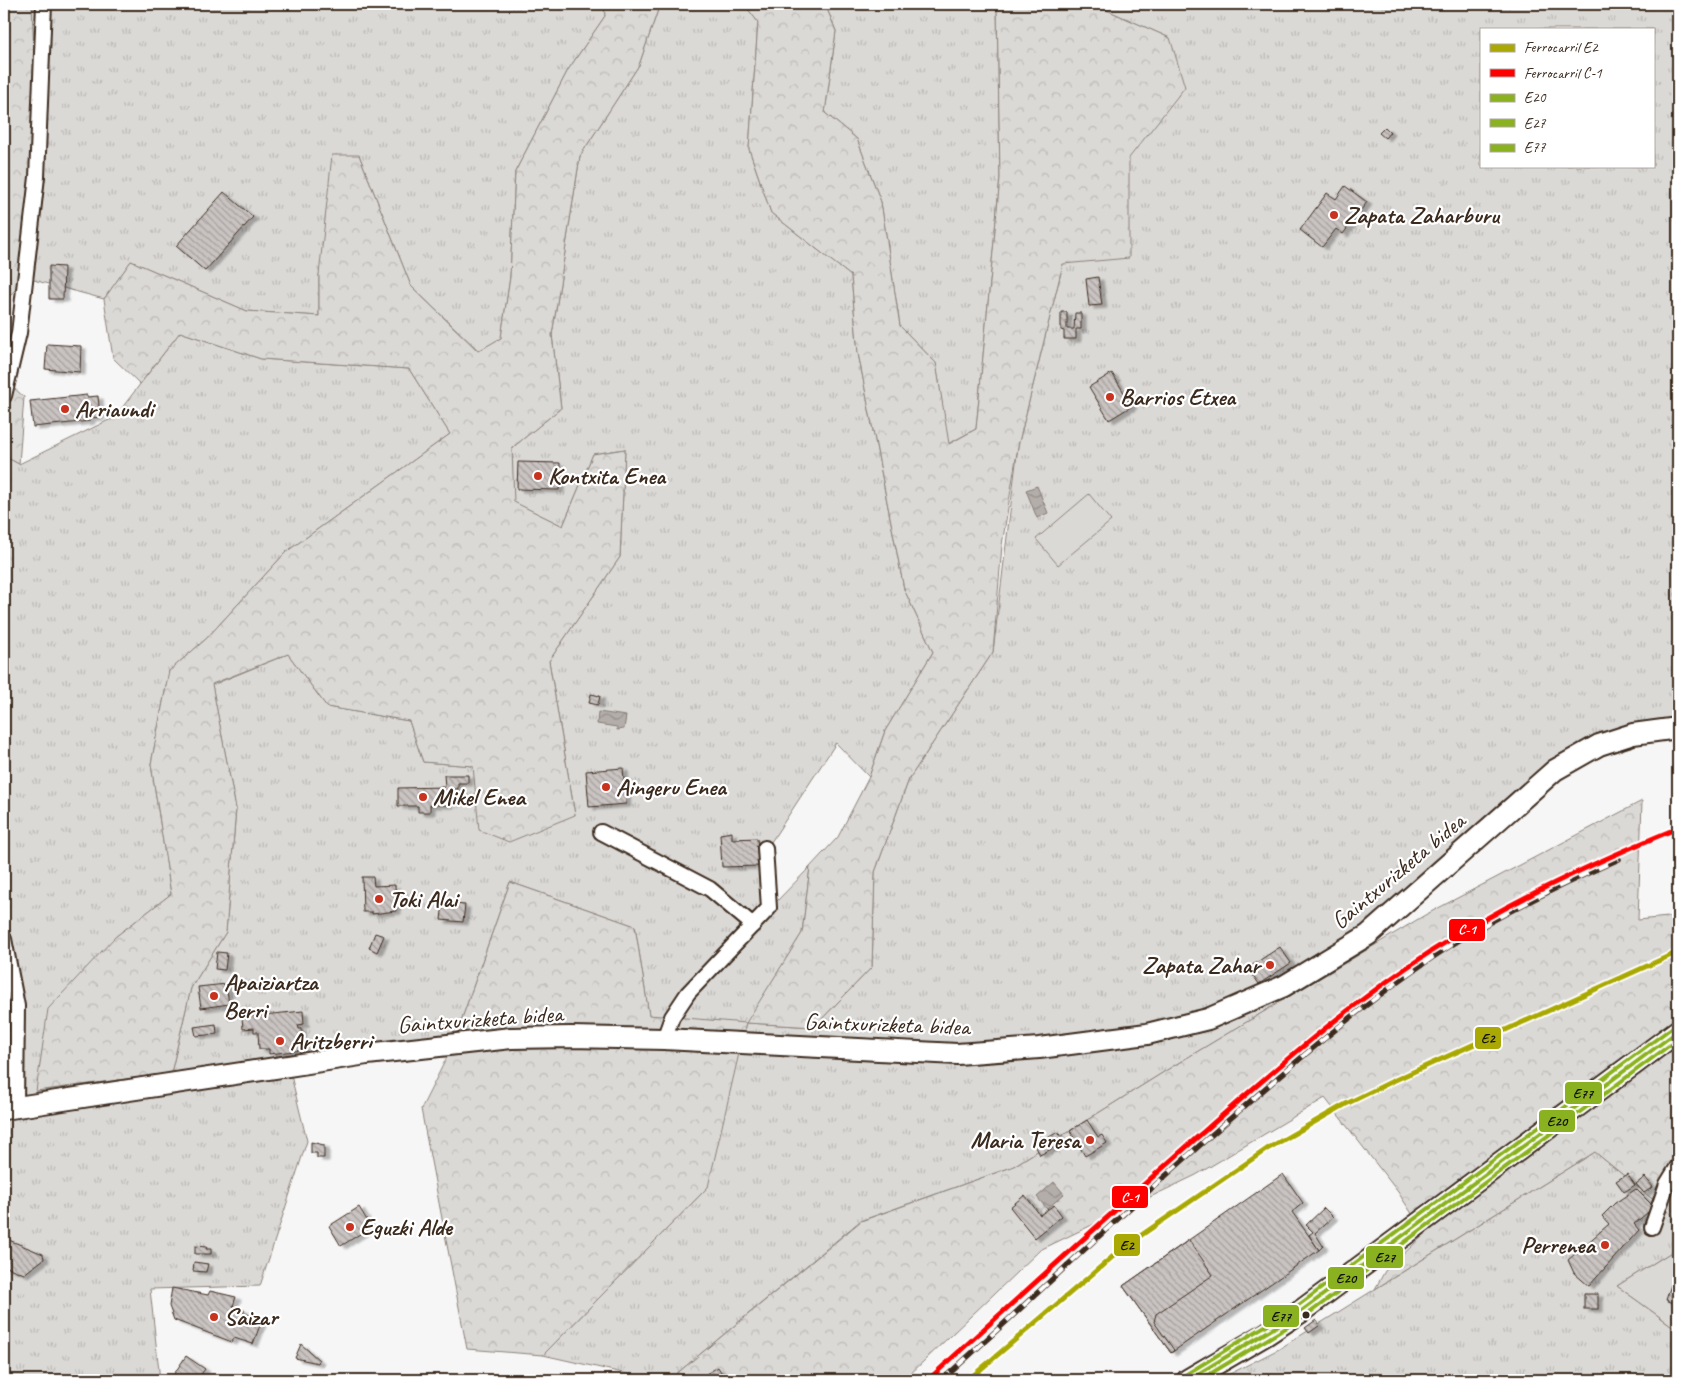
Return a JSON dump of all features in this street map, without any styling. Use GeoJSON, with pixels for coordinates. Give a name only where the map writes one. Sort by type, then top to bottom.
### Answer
{"type":"FeatureCollection","features":[{"type":"Feature","properties":{"kind":"main road","name":"Gaintxurizketa bidea"},"geometry":{"type":"LineString","coordinates":[[10,1108],[448,1043],[571,1037],[664,1039],[957,1054],[1039,1048],[1147,1034],[1208,1020],[1284,986],[1368,934],[1555,770],[1599,745],[1634,734],[1678,728]]}},
{"type":"Feature","properties":{"kind":"main road"},"geometry":{"type":"LineString","coordinates":[[1188,1380],[1300,1312],[1678,1031]]}},
{"type":"Feature","properties":{"kind":"street"},"geometry":{"type":"LineString","coordinates":[[4,396],[19,333],[37,177],[44,4]]}},
{"type":"Feature","properties":{"kind":"street"},"geometry":{"type":"LineString","coordinates":[[601,832],[710,889],[753,925]]}},
{"type":"Feature","properties":{"kind":"street"},"geometry":{"type":"LineString","coordinates":[[664,1039],[672,1017],[688,992],[769,908],[765,848]]}},
{"type":"Feature","properties":{"kind":"street"},"geometry":{"type":"LineString","coordinates":[[4,939],[16,1006],[18,1081],[10,1108]]}},
{"type":"Feature","properties":{"kind":"street"},"geometry":{"type":"LineString","coordinates":[[1652,1227],[1667,1184],[1678,1166]]}},
{"type":"Feature","properties":{"kind":"green space"},"geometry":{"type":"Polygon","coordinates":[[[4,4],[32,4],[39,186],[26,278],[4,302],[4,4]]]}},
{"type":"Feature","properties":{"kind":"green space"},"geometry":{"type":"Polygon","coordinates":[[[32,4],[604,4],[605,16],[568,70],[515,172],[510,277],[501,338],[479,351],[411,286],[359,155],[319,275],[319,316],[247,311],[131,261],[104,299],[26,278],[39,186],[32,4]]]}},
{"type":"Feature","properties":{"kind":"green space"},"geometry":{"type":"Polygon","coordinates":[[[604,4],[660,4],[639,65],[580,156],[552,335],[561,408],[512,448],[514,502],[563,526],[593,454],[625,449],[620,557],[549,661],[575,815],[509,842],[479,830],[473,766],[423,762],[409,721],[327,707],[288,654],[212,684],[236,809],[226,932],[191,988],[171,1073],[36,1091],[48,1009],[115,937],[171,894],[151,764],[169,671],[206,639],[286,552],[450,434],[409,369],[261,359],[180,332],[140,384],[113,358],[104,299],[131,261],[247,311],[319,316],[319,275],[332,155],[359,155],[411,286],[478,351],[501,338],[510,277],[515,172],[568,70],[605,16],[604,4]]]}},
{"type":"Feature","properties":{"kind":"green space"},"geometry":{"type":"Polygon","coordinates":[[[660,4],[744,4],[758,22],[749,149],[771,213],[851,276],[858,353],[904,589],[933,652],[885,731],[869,777],[836,743],[771,842],[775,903],[810,867],[802,933],[747,1023],[814,1027],[872,967],[875,872],[909,779],[993,652],[1018,446],[1063,264],[1128,148],[1170,38],[1093,4],[1678,4],[1678,720],[1643,726],[1449,853],[1351,944],[1357,956],[1175,1065],[1012,1167],[860,1221],[669,1380],[654,1380],[543,1355],[708,1187],[649,1015],[635,926],[510,882],[452,1047],[286,1055],[307,1141],[260,1286],[150,1289],[160,1380],[4,1380],[4,456],[19,464],[115,417],[180,332],[261,359],[409,369],[450,434],[286,552],[206,639],[169,671],[151,764],[171,894],[115,937],[36,1091],[171,1073],[191,988],[226,932],[236,809],[212,685],[288,654],[327,707],[409,721],[423,762],[473,766],[575,815],[549,661],[620,557],[625,449],[593,454],[563,526],[513,502],[512,448],[561,408],[552,335],[580,156],[639,65],[660,4]]]}},
{"type":"Feature","properties":{"kind":"green space"},"geometry":{"type":"Polygon","coordinates":[[[744,4],[825,4],[836,31],[825,113],[857,139],[881,202],[900,326],[936,363],[949,444],[976,429],[1000,178],[997,4],[1093,4],[1170,38],[1185,87],[1129,158],[1129,258],[1063,264],[1018,446],[1002,545],[993,652],[909,779],[875,872],[872,967],[814,1027],[746,1023],[802,933],[810,867],[838,837],[869,777],[885,731],[933,652],[904,589],[858,353],[851,276],[771,213],[749,149],[758,22],[744,4]]]}},
{"type":"Feature","properties":{"kind":"green space"},"geometry":{"type":"Polygon","coordinates":[[[825,4],[997,4],[1000,178],[976,429],[948,444],[936,363],[900,326],[881,202],[857,139],[825,113],[836,31],[825,4]]]}},
{"type":"Feature","properties":{"kind":"green space"},"geometry":{"type":"Polygon","coordinates":[[[4,379],[24,397],[19,464],[4,456],[4,379]]]}},
{"type":"Feature","properties":{"kind":"green space"},"geometry":{"type":"Polygon","coordinates":[[[1089,494],[1111,521],[1058,565],[1036,539],[1089,494]]]}},
{"type":"Feature","properties":{"kind":"green space"},"geometry":{"type":"Polygon","coordinates":[[[1642,801],[1638,920],[1678,916],[1678,1220],[1595,1152],[1375,1289],[1385,1271],[1425,1234],[1398,1192],[1325,1098],[1196,1175],[1040,1250],[904,1380],[669,1380],[861,1221],[1012,1167],[1175,1065],[1425,915],[1642,801]]]}},
{"type":"Feature","properties":{"kind":"green space"},"geometry":{"type":"Polygon","coordinates":[[[510,882],[635,926],[649,1015],[746,1023],[708,1187],[543,1355],[467,1349],[421,1109],[452,1047],[510,882]]]}},
{"type":"Feature","properties":{"kind":"green space"},"geometry":{"type":"Polygon","coordinates":[[[1595,1152],[1678,1220],[1678,1248],[1617,1286],[1678,1330],[1678,1380],[1218,1380],[1279,1349],[1595,1152]]]}},
{"type":"Feature","properties":{"kind":"green space"},"geometry":{"type":"Polygon","coordinates":[[[1678,1248],[1678,1330],[1617,1286],[1678,1248]]]}},
{"type":"Feature","properties":{"kind":"water"},"geometry":{"type":"Polygon","coordinates":[[[1037,486],[1048,513],[1037,518],[1026,490],[1037,486]]]}},
{"type":"Feature","properties":{"kind":"water"},"geometry":{"type":"Polygon","coordinates":[[[598,712],[626,716],[624,729],[617,730],[617,727],[597,724],[598,712]]]}},
{"type":"Feature","properties":{"kind":"water"},"geometry":{"type":"Polygon","coordinates":[[[1054,1182],[1064,1194],[1047,1209],[1037,1197],[1054,1182]]]}},
{"type":"Feature","properties":{"kind":"building"},"geometry":{"type":"Polygon","coordinates":[[[1385,127],[1390,132],[1385,138],[1379,133],[1385,127]]]}},
{"type":"Feature","properties":{"kind":"building","name":"Zapata Zaharburu"},"geometry":{"type":"Polygon","coordinates":[[[1345,186],[1367,202],[1343,234],[1336,229],[1322,247],[1300,230],[1327,193],[1336,199],[1345,186]]]}},
{"type":"Feature","properties":{"kind":"building"},"geometry":{"type":"Polygon","coordinates":[[[224,192],[253,217],[205,271],[176,246],[224,192]]]}},
{"type":"Feature","properties":{"kind":"building"},"geometry":{"type":"Polygon","coordinates":[[[49,266],[64,267],[63,299],[49,299],[49,266]]]}},
{"type":"Feature","properties":{"kind":"building"},"geometry":{"type":"Polygon","coordinates":[[[1098,277],[1102,305],[1089,306],[1086,279],[1098,277]]]}},
{"type":"Feature","properties":{"kind":"building"},"geometry":{"type":"Polygon","coordinates":[[[1061,312],[1067,312],[1067,329],[1074,329],[1075,313],[1081,313],[1081,329],[1076,329],[1076,339],[1064,339],[1064,331],[1061,330],[1061,312]]]}},
{"type":"Feature","properties":{"kind":"building"},"geometry":{"type":"Polygon","coordinates":[[[47,344],[81,346],[80,372],[45,369],[47,344]]]}},
{"type":"Feature","properties":{"kind":"building","name":"Barrios Etxea"},"geometry":{"type":"Polygon","coordinates":[[[1112,373],[1132,406],[1109,420],[1089,387],[1112,373]]]}},
{"type":"Feature","properties":{"kind":"building","name":"Arriaundi"},"geometry":{"type":"Polygon","coordinates":[[[87,395],[87,397],[98,396],[100,417],[90,418],[90,421],[33,427],[30,401],[87,395]]]}},
{"type":"Feature","properties":{"kind":"building","name":"Kontxita Enea"},"geometry":{"type":"Polygon","coordinates":[[[518,462],[560,463],[559,490],[517,489],[518,462]]]}},
{"type":"Feature","properties":{"kind":"building"},"geometry":{"type":"Polygon","coordinates":[[[591,694],[600,696],[598,705],[589,703],[591,694]]]}},
{"type":"Feature","properties":{"kind":"building","name":"Aingeru Enea"},"geometry":{"type":"Polygon","coordinates":[[[623,768],[626,804],[589,807],[586,771],[623,768]]]}},
{"type":"Feature","properties":{"kind":"building","name":"Mikel Enea"},"geometry":{"type":"Polygon","coordinates":[[[444,775],[468,775],[468,783],[458,783],[458,789],[447,789],[448,805],[430,805],[430,812],[418,812],[418,806],[398,806],[398,788],[445,787],[444,775]]]}},
{"type":"Feature","properties":{"kind":"building"},"geometry":{"type":"Polygon","coordinates":[[[732,832],[732,839],[757,838],[759,866],[722,867],[720,834],[732,832]]]}},
{"type":"Feature","properties":{"kind":"building","name":"Toki Alai"},"geometry":{"type":"Polygon","coordinates":[[[362,877],[373,877],[374,886],[395,885],[396,911],[372,914],[372,912],[363,912],[362,877]]]}},
{"type":"Feature","properties":{"kind":"building"},"geometry":{"type":"Polygon","coordinates":[[[443,903],[465,905],[463,922],[441,920],[443,903]]]}},
{"type":"Feature","properties":{"kind":"building"},"geometry":{"type":"Polygon","coordinates":[[[375,933],[384,936],[377,952],[369,948],[375,933]]]}},
{"type":"Feature","properties":{"kind":"building","name":"Zapata Zahar"},"geometry":{"type":"Polygon","coordinates":[[[1280,947],[1291,963],[1259,984],[1248,968],[1280,947]]]}},
{"type":"Feature","properties":{"kind":"building"},"geometry":{"type":"Polygon","coordinates":[[[217,952],[227,953],[225,970],[215,969],[217,952]]]}},
{"type":"Feature","properties":{"kind":"building","name":"Apaiziartza Berri"},"geometry":{"type":"Polygon","coordinates":[[[226,984],[229,1004],[201,1008],[198,987],[226,984]]]}},
{"type":"Feature","properties":{"kind":"building","name":"Aritzberri"},"geometry":{"type":"Polygon","coordinates":[[[303,1011],[304,1024],[298,1025],[299,1029],[301,1029],[303,1050],[269,1054],[269,1049],[259,1049],[258,1032],[254,1032],[254,1028],[243,1029],[242,1017],[303,1011]]]}},
{"type":"Feature","properties":{"kind":"building"},"geometry":{"type":"Polygon","coordinates":[[[216,1024],[217,1034],[196,1036],[194,1027],[216,1024]]]}},
{"type":"Feature","properties":{"kind":"building","name":"Maria Teresa"},"geometry":{"type":"Polygon","coordinates":[[[1087,1120],[1098,1137],[1102,1135],[1107,1143],[1085,1156],[1070,1131],[1087,1120]]]}},
{"type":"Feature","properties":{"kind":"building"},"geometry":{"type":"Polygon","coordinates":[[[1058,1132],[1064,1142],[1040,1155],[1035,1145],[1058,1132]]]}},
{"type":"Feature","properties":{"kind":"building"},"geometry":{"type":"Polygon","coordinates":[[[311,1142],[324,1145],[324,1158],[317,1158],[317,1153],[311,1153],[311,1142]]]}},
{"type":"Feature","properties":{"kind":"building"},"geometry":{"type":"Polygon","coordinates":[[[1283,1174],[1303,1203],[1292,1212],[1319,1250],[1171,1353],[1123,1286],[1283,1174]]]}},
{"type":"Feature","properties":{"kind":"building"},"geometry":{"type":"Polygon","coordinates":[[[1627,1174],[1635,1185],[1624,1192],[1616,1181],[1627,1174]]]}},
{"type":"Feature","properties":{"kind":"building"},"geometry":{"type":"Polygon","coordinates":[[[1645,1177],[1653,1187],[1644,1193],[1636,1184],[1645,1177]]]}},
{"type":"Feature","properties":{"kind":"building","name":"Perrenea"},"geometry":{"type":"Polygon","coordinates":[[[1636,1189],[1654,1207],[1634,1224],[1639,1230],[1589,1286],[1574,1273],[1568,1260],[1609,1224],[1602,1216],[1615,1203],[1636,1189]]]}},
{"type":"Feature","properties":{"kind":"building"},"geometry":{"type":"Polygon","coordinates":[[[1025,1195],[1040,1215],[1054,1205],[1062,1216],[1035,1238],[1010,1207],[1025,1195]]]}},
{"type":"Feature","properties":{"kind":"building","name":"Eguzki Alde"},"geometry":{"type":"Polygon","coordinates":[[[359,1207],[371,1227],[341,1246],[329,1226],[359,1207]]]}},
{"type":"Feature","properties":{"kind":"building"},"geometry":{"type":"Polygon","coordinates":[[[1324,1208],[1333,1217],[1315,1233],[1323,1246],[1319,1250],[1309,1235],[1313,1232],[1306,1225],[1324,1208]]]}},
{"type":"Feature","properties":{"kind":"building"},"geometry":{"type":"Polygon","coordinates":[[[4,1238],[43,1254],[44,1259],[24,1274],[4,1266],[4,1238]]]}},
{"type":"Feature","properties":{"kind":"building"},"geometry":{"type":"Polygon","coordinates":[[[1189,1240],[1213,1275],[1156,1314],[1154,1322],[1174,1350],[1171,1353],[1123,1286],[1189,1240]]]}},
{"type":"Feature","properties":{"kind":"building"},"geometry":{"type":"Polygon","coordinates":[[[195,1246],[211,1249],[211,1254],[195,1254],[195,1246]]]}},
{"type":"Feature","properties":{"kind":"building"},"geometry":{"type":"Polygon","coordinates":[[[194,1262],[208,1264],[206,1272],[193,1271],[194,1262]]]}},
{"type":"Feature","properties":{"kind":"building"},"geometry":{"type":"Polygon","coordinates":[[[1672,1282],[1678,1284],[1678,1305],[1666,1300],[1672,1282]]]}},
{"type":"Feature","properties":{"kind":"building","name":"Saizar"},"geometry":{"type":"Polygon","coordinates":[[[172,1288],[208,1295],[210,1291],[236,1297],[233,1306],[244,1310],[244,1313],[262,1320],[253,1344],[234,1338],[232,1342],[174,1320],[169,1306],[172,1288]]]}},
{"type":"Feature","properties":{"kind":"building"},"geometry":{"type":"Polygon","coordinates":[[[1584,1294],[1598,1294],[1598,1309],[1584,1309],[1584,1294]]]}},
{"type":"Feature","properties":{"kind":"building"},"geometry":{"type":"Polygon","coordinates":[[[1316,1320],[1320,1325],[1309,1333],[1305,1328],[1316,1320]]]}},
{"type":"Feature","properties":{"kind":"building"},"geometry":{"type":"Polygon","coordinates":[[[301,1344],[319,1360],[318,1363],[295,1358],[301,1344]]]}},
{"type":"Feature","properties":{"kind":"building"},"geometry":{"type":"Polygon","coordinates":[[[186,1356],[205,1369],[197,1380],[170,1380],[186,1356]]]}},
{"type":"Feature","properties":{"kind":"building"},"geometry":{"type":"Polygon","coordinates":[[[718,1367],[726,1380],[710,1380],[706,1374],[718,1367]]]}},
{"type":"Feature","properties":{"kind":"railway"},"geometry":{"type":"LineString","coordinates":[[942,1380],[1207,1139],[1297,1061],[1377,997],[1432,957],[1480,928],[1539,896],[1619,859]]}},
{"type":"Feature","properties":{"kind":"rail line","name":"C-1"},"geometry":{"type":"LineString","coordinates":[[928,1380],[1228,1110],[1312,1039],[1370,994],[1430,952],[1490,916],[1582,869],[1678,828]]}},
{"type":"Feature","properties":{"kind":"rail line","name":"E2"},"geometry":{"type":"LineString","coordinates":[[968,1380],[1124,1247],[1267,1149],[1346,1104],[1393,1081],[1678,952]]}},
{"type":"Feature","properties":{"kind":"transit line","name":"E77"},"geometry":{"type":"LineString","coordinates":[[1185,1375],[1296,1307],[1674,1026]]}},
{"type":"Feature","properties":{"kind":"transit line","name":"E20"},"geometry":{"type":"LineString","coordinates":[[1188,1380],[1300,1312],[1678,1031]]}},
{"type":"Feature","properties":{"kind":"transit line","name":"E27"},"geometry":{"type":"LineString","coordinates":[[1200,1380],[1304,1317],[1678,1039]]}},
{"type":"Feature","properties":{"kind":"place","name":"Zapata Zaharburu"},"geometry":{"type":"Point","coordinates":[1334,215]}},
{"type":"Feature","properties":{"kind":"place","name":"Barrios Etxea"},"geometry":{"type":"Point","coordinates":[1110,397]}},
{"type":"Feature","properties":{"kind":"place","name":"Arriaundi"},"geometry":{"type":"Point","coordinates":[65,409]}},
{"type":"Feature","properties":{"kind":"place","name":"Kontxita Enea"},"geometry":{"type":"Point","coordinates":[538,476]}},
{"type":"Feature","properties":{"kind":"place","name":"Aingeru Enea"},"geometry":{"type":"Point","coordinates":[606,787]}},
{"type":"Feature","properties":{"kind":"place","name":"Mikel Enea"},"geometry":{"type":"Point","coordinates":[423,797]}},
{"type":"Feature","properties":{"kind":"place","name":"Toki Alai"},"geometry":{"type":"Point","coordinates":[379,899]}},
{"type":"Feature","properties":{"kind":"place","name":"Zapata Zahar"},"geometry":{"type":"Point","coordinates":[1270,965]}},
{"type":"Feature","properties":{"kind":"place","name":"Apaiziartza Berri"},"geometry":{"type":"Point","coordinates":[214,996]}},
{"type":"Feature","properties":{"kind":"place","name":"Aritzberri"},"geometry":{"type":"Point","coordinates":[280,1041]}},
{"type":"Feature","properties":{"kind":"place","name":"Maria Teresa"},"geometry":{"type":"Point","coordinates":[1090,1140]}},
{"type":"Feature","properties":{"kind":"place","name":"Eguzki Alde"},"geometry":{"type":"Point","coordinates":[350,1227]}},
{"type":"Feature","properties":{"kind":"place","name":"Perrenea"},"geometry":{"type":"Point","coordinates":[1605,1245]}},
{"type":"Feature","properties":{"kind":"place","name":"Saizar"},"geometry":{"type":"Point","coordinates":[214,1317]}}]}
